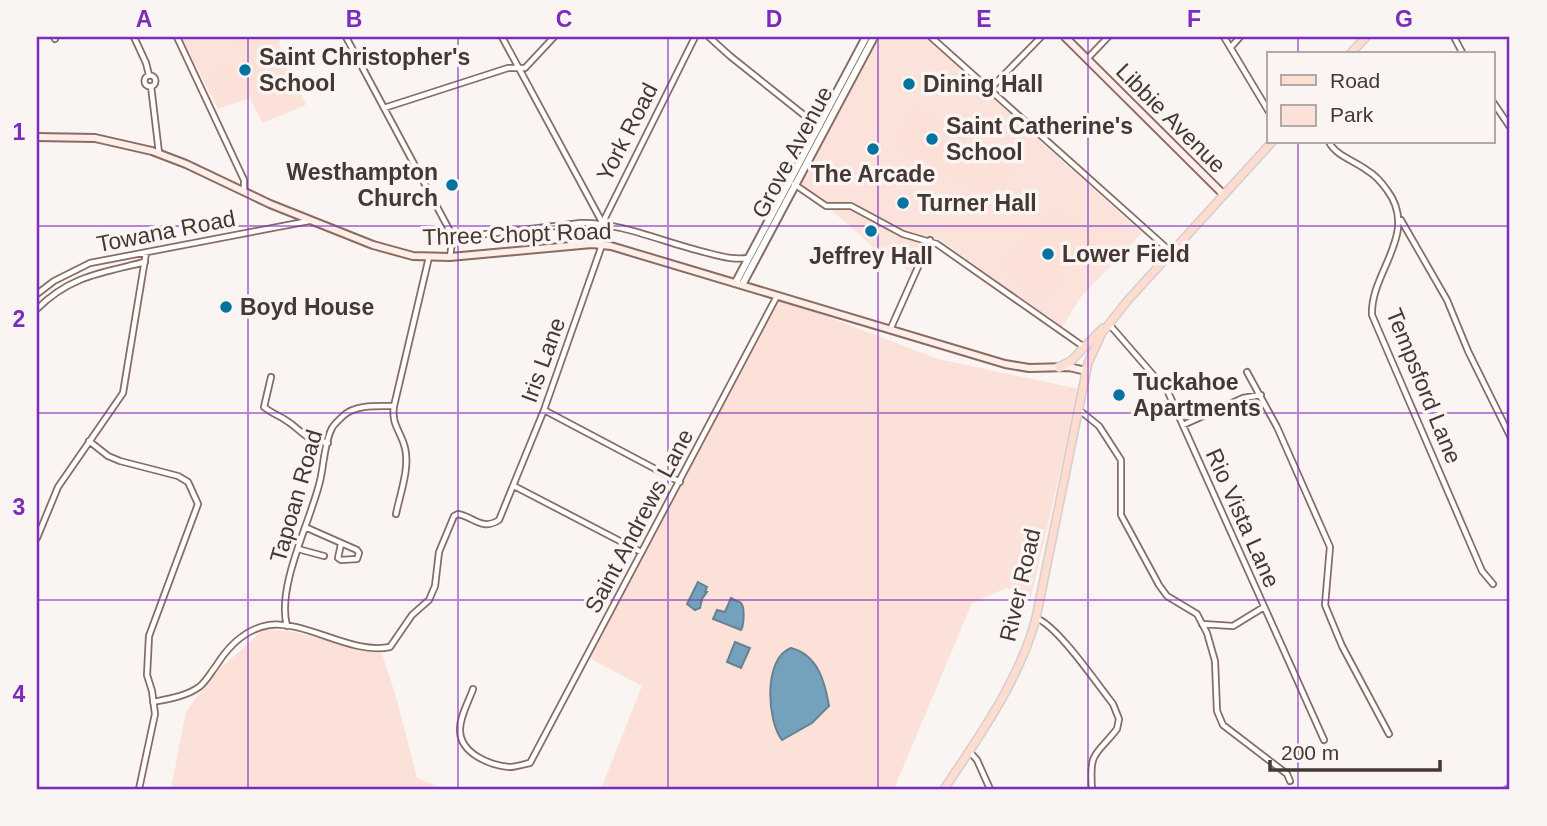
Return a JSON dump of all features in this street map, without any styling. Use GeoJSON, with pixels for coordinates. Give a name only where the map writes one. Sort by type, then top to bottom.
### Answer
{"type":"FeatureCollection","features":[{"type":"Feature","properties":{"kind":"main road","name":"Libbie Avenue"},"geometry":{"type":"LineString","coordinates":[[1065,37],[1223,194]]}},
{"type":"Feature","properties":{"kind":"main road"},"geometry":{"type":"LineString","coordinates":[[1352,52],[1366,37]]}},
{"type":"Feature","properties":{"kind":"main road","name":"Three Chopt Road"},"geometry":{"type":"LineString","coordinates":[[37,137],[95,138],[159,153],[244,192],[387,250],[429,257],[450,257],[603,244],[1012,365],[1086,371]]}},
{"type":"Feature","properties":{"kind":"main road"},"geometry":{"type":"LineString","coordinates":[[1059,367],[1071,361],[1109,323],[1270,144]]}},
{"type":"Feature","properties":{"kind":"main road","name":"River Road"},"geometry":{"type":"LineString","coordinates":[[944,789],[1019,666],[1036,618],[1086,371],[1096,344],[1109,323]]}},
{"type":"Feature","properties":{"kind":"street"},"geometry":{"type":"LineString","coordinates":[[134,37],[149,75],[144,82],[151,86],[159,153]]}},
{"type":"Feature","properties":{"kind":"street"},"geometry":{"type":"LineString","coordinates":[[177,37],[244,180],[244,192]]}},
{"type":"Feature","properties":{"kind":"street"},"geometry":{"type":"LineString","coordinates":[[346,37],[452,238],[450,257]]}},
{"type":"Feature","properties":{"kind":"street"},"geometry":{"type":"LineString","coordinates":[[502,37],[602,222]]}},
{"type":"Feature","properties":{"kind":"street"},"geometry":{"type":"LineString","coordinates":[[384,108],[508,68],[524,68],[554,37]]}},
{"type":"Feature","properties":{"kind":"street","name":"York Road"},"geometry":{"type":"LineString","coordinates":[[592,244],[695,37]]}},
{"type":"Feature","properties":{"kind":"street"},"geometry":{"type":"LineString","coordinates":[[709,37],[820,127]]}},
{"type":"Feature","properties":{"kind":"street","name":"Grove Avenue"},"geometry":{"type":"LineString","coordinates":[[739,284],[866,37]]}},
{"type":"Feature","properties":{"kind":"street","name":"Grove Avenue"},"geometry":{"type":"LineString","coordinates":[[820,127],[873,37]]}},
{"type":"Feature","properties":{"kind":"street"},"geometry":{"type":"LineString","coordinates":[[931,37],[1171,252]]}},
{"type":"Feature","properties":{"kind":"street"},"geometry":{"type":"LineString","coordinates":[[990,89],[1041,37]]}},
{"type":"Feature","properties":{"kind":"street"},"geometry":{"type":"LineString","coordinates":[[1087,59],[1108,37]]}},
{"type":"Feature","properties":{"kind":"street"},"geometry":{"type":"LineString","coordinates":[[1224,37],[1267,109]]}},
{"type":"Feature","properties":{"kind":"street"},"geometry":{"type":"LineString","coordinates":[[1231,47],[1240,37]]}},
{"type":"Feature","properties":{"kind":"street"},"geometry":{"type":"LineString","coordinates":[[1494,103],[1510,127]]}},
{"type":"Feature","properties":{"kind":"street"},"geometry":{"type":"LineString","coordinates":[[1330,144],[1333,150],[1371,172],[1389,192],[1400,219],[1447,300],[1468,351],[1510,436]]}},
{"type":"Feature","properties":{"kind":"street"},"geometry":{"type":"LineString","coordinates":[[792,183],[826,206],[851,206],[904,234],[930,240],[1084,347]]}},
{"type":"Feature","properties":{"kind":"street","name":"Grove Avenue"},"geometry":{"type":"LineString","coordinates":[[739,284],[748,258],[792,183]]}},
{"type":"Feature","properties":{"kind":"street","name":"Tempsford Lane"},"geometry":{"type":"LineString","coordinates":[[1400,219],[1387,267],[1373,299],[1372,315],[1482,571],[1493,584]]}},
{"type":"Feature","properties":{"kind":"street","name":"Towana Road"},"geometry":{"type":"LineString","coordinates":[[37,294],[54,281],[90,263],[310,220]]}},
{"type":"Feature","properties":{"kind":"street"},"geometry":{"type":"LineString","coordinates":[[452,238],[602,222],[677,246],[733,260],[748,258]]}},
{"type":"Feature","properties":{"kind":"street"},"geometry":{"type":"LineString","coordinates":[[890,331],[930,240]]}},
{"type":"Feature","properties":{"kind":"street","name":"Iris Lane"},"geometry":{"type":"LineString","coordinates":[[287,626],[372,650],[390,647],[412,615],[429,600],[435,586],[439,552],[454,516],[464,515],[481,525],[491,525],[499,520],[544,410],[603,244]]}},
{"type":"Feature","properties":{"kind":"street"},"geometry":{"type":"LineString","coordinates":[[37,538],[58,488],[123,393],[146,253]]}},
{"type":"Feature","properties":{"kind":"street"},"geometry":{"type":"LineString","coordinates":[[396,514],[406,467],[405,449],[392,417],[429,257]]}},
{"type":"Feature","properties":{"kind":"street","name":"Towana Road"},"geometry":{"type":"LineString","coordinates":[[37,309],[62,287],[79,279],[145,262]]}},
{"type":"Feature","properties":{"kind":"street","name":"Saint Andrews Lane"},"geometry":{"type":"LineString","coordinates":[[473,689],[460,724],[464,743],[484,762],[512,767],[530,763],[777,296]]}},
{"type":"Feature","properties":{"kind":"street","name":"Rio Vista Lane"},"geometry":{"type":"LineString","coordinates":[[1109,323],[1168,392],[1324,740]]}},
{"type":"Feature","properties":{"kind":"street"},"geometry":{"type":"LineString","coordinates":[[1247,372],[1261,395],[1330,547],[1325,605],[1342,646],[1389,734]]}},
{"type":"Feature","properties":{"kind":"street"},"geometry":{"type":"LineString","coordinates":[[271,377],[264,407],[286,419],[302,435],[311,440],[328,443]]}},
{"type":"Feature","properties":{"kind":"street"},"geometry":{"type":"LineString","coordinates":[[1182,425],[1243,398],[1261,395]]}},
{"type":"Feature","properties":{"kind":"street","name":"Tapoan Road"},"geometry":{"type":"LineString","coordinates":[[287,626],[284,609],[298,549],[318,490],[332,428],[345,414],[359,408],[394,406]]}},
{"type":"Feature","properties":{"kind":"street"},"geometry":{"type":"LineString","coordinates":[[1078,409],[1099,426],[1121,460],[1121,515],[1159,585],[1167,596],[1197,614],[1202,624],[1215,661],[1217,711],[1223,725],[1287,774],[1290,781]]}},
{"type":"Feature","properties":{"kind":"street"},"geometry":{"type":"LineString","coordinates":[[544,410],[680,482]]}},
{"type":"Feature","properties":{"kind":"street"},"geometry":{"type":"LineString","coordinates":[[89,442],[120,461],[178,476],[188,482],[198,504],[149,636],[147,675],[155,713],[139,789]]}},
{"type":"Feature","properties":{"kind":"street"},"geometry":{"type":"LineString","coordinates":[[514,486],[641,552]]}},
{"type":"Feature","properties":{"kind":"street"},"geometry":{"type":"LineString","coordinates":[[305,527],[357,550],[357,559],[338,558],[341,544]]}},
{"type":"Feature","properties":{"kind":"street"},"geometry":{"type":"LineString","coordinates":[[298,549],[324,556]]}},
{"type":"Feature","properties":{"kind":"street"},"geometry":{"type":"LineString","coordinates":[[1202,624],[1233,626],[1264,607]]}},
{"type":"Feature","properties":{"kind":"street"},"geometry":{"type":"LineString","coordinates":[[1036,618],[1048,625],[1060,638],[1101,688],[1118,714],[1117,729],[1095,751],[1092,759],[1092,789]]}},
{"type":"Feature","properties":{"kind":"street"},"geometry":{"type":"LineString","coordinates":[[153,702],[200,687],[219,660],[246,631],[271,625],[287,626]]}},
{"type":"Feature","properties":{"kind":"street"},"geometry":{"type":"LineString","coordinates":[[969,751],[977,760],[990,789]]}},
{"type":"Feature","properties":{"kind":"shaded area","name":"Saint Christopher's School"},"geometry":{"type":"Polygon","coordinates":[[[181,37],[281,37],[279,43],[306,105],[262,123],[250,98],[218,109],[181,37]]]}},
{"type":"Feature","properties":{"kind":"shaded area","name":"Saint Catherine's School"},"geometry":{"type":"Polygon","coordinates":[[[880,37],[925,37],[1142,233],[1080,298],[1062,327],[940,240],[928,237],[912,273],[874,248],[800,185],[880,37]]]}},
{"type":"Feature","properties":{"kind":"green space"},"geometry":{"type":"Polygon","coordinates":[[[231,37],[269,37],[269,38],[238,52],[231,37]]]}},
{"type":"Feature","properties":{"kind":"green space"},"geometry":{"type":"Polygon","coordinates":[[[277,45],[302,103],[264,119],[240,61],[277,45]]]}},
{"type":"Feature","properties":{"kind":"green space"},"geometry":{"type":"Polygon","coordinates":[[[235,63],[247,91],[221,102],[209,74],[235,63]]]}},
{"type":"Feature","properties":{"kind":"green space"},"geometry":{"type":"Polygon","coordinates":[[[916,108],[970,136],[1009,163],[1013,172],[1000,194],[988,194],[897,150],[894,140],[909,112],[916,108]]]}},
{"type":"Feature","properties":{"kind":"green space","name":"Lower Field"},"geometry":{"type":"Polygon","coordinates":[[[1057,204],[1097,241],[1039,304],[999,268],[1057,204]]]}},
{"type":"Feature","properties":{"kind":"green space"},"geometry":{"type":"Polygon","coordinates":[[[779,298],[938,359],[1079,389],[1031,597],[1006,588],[972,603],[894,789],[601,789],[642,686],[589,658],[779,298]]]}},
{"type":"Feature","properties":{"kind":"green space"},"geometry":{"type":"Polygon","coordinates":[[[264,629],[290,631],[382,654],[417,778],[445,789],[171,789],[186,712],[212,676],[264,629]]]}},
{"type":"Feature","properties":{"kind":"water"},"geometry":{"type":"Polygon","coordinates":[[[698,582],[707,587],[707,592],[700,608],[695,610],[687,604],[698,582]]]}},
{"type":"Feature","properties":{"kind":"water"},"geometry":{"type":"Polygon","coordinates":[[[731,598],[742,605],[744,616],[741,630],[713,619],[717,610],[725,612],[731,598]]]}},
{"type":"Feature","properties":{"kind":"water"},"geometry":{"type":"Polygon","coordinates":[[[735,642],[750,648],[741,668],[727,662],[735,642]]]}},
{"type":"Feature","properties":{"kind":"water"},"geometry":{"type":"Polygon","coordinates":[[[791,648],[814,663],[822,679],[829,706],[812,723],[782,740],[773,719],[770,691],[776,664],[782,654],[791,648]]]}},
{"type":"Feature","properties":{"kind":"waterway"},"geometry":{"type":"LineString","coordinates":[[1505,789],[1510,786]]}},
{"type":"Feature","properties":{"kind":"place","name":"Saint Christopher's School"},"geometry":{"type":"Point","coordinates":[245,70]}},
{"type":"Feature","properties":{"kind":"place","name":"Dining Hall"},"geometry":{"type":"Point","coordinates":[909,84]}},
{"type":"Feature","properties":{"kind":"place","name":"Saint Catherine's School"},"geometry":{"type":"Point","coordinates":[932,139]}},
{"type":"Feature","properties":{"kind":"place","name":"The Arcade"},"geometry":{"type":"Point","coordinates":[873,149]}},
{"type":"Feature","properties":{"kind":"place","name":"Westhampton Church"},"geometry":{"type":"Point","coordinates":[452,185]}},
{"type":"Feature","properties":{"kind":"place","name":"Turner Hall"},"geometry":{"type":"Point","coordinates":[903,203]}},
{"type":"Feature","properties":{"kind":"place","name":"Jeffrey Hall"},"geometry":{"type":"Point","coordinates":[871,231]}},
{"type":"Feature","properties":{"kind":"place","name":"Lower Field"},"geometry":{"type":"Point","coordinates":[1048,254]}},
{"type":"Feature","properties":{"kind":"place","name":"Boyd House"},"geometry":{"type":"Point","coordinates":[226,307]}},
{"type":"Feature","properties":{"kind":"place","name":"Tuckahoe Apartments"},"geometry":{"type":"Point","coordinates":[1119,395]}}]}
